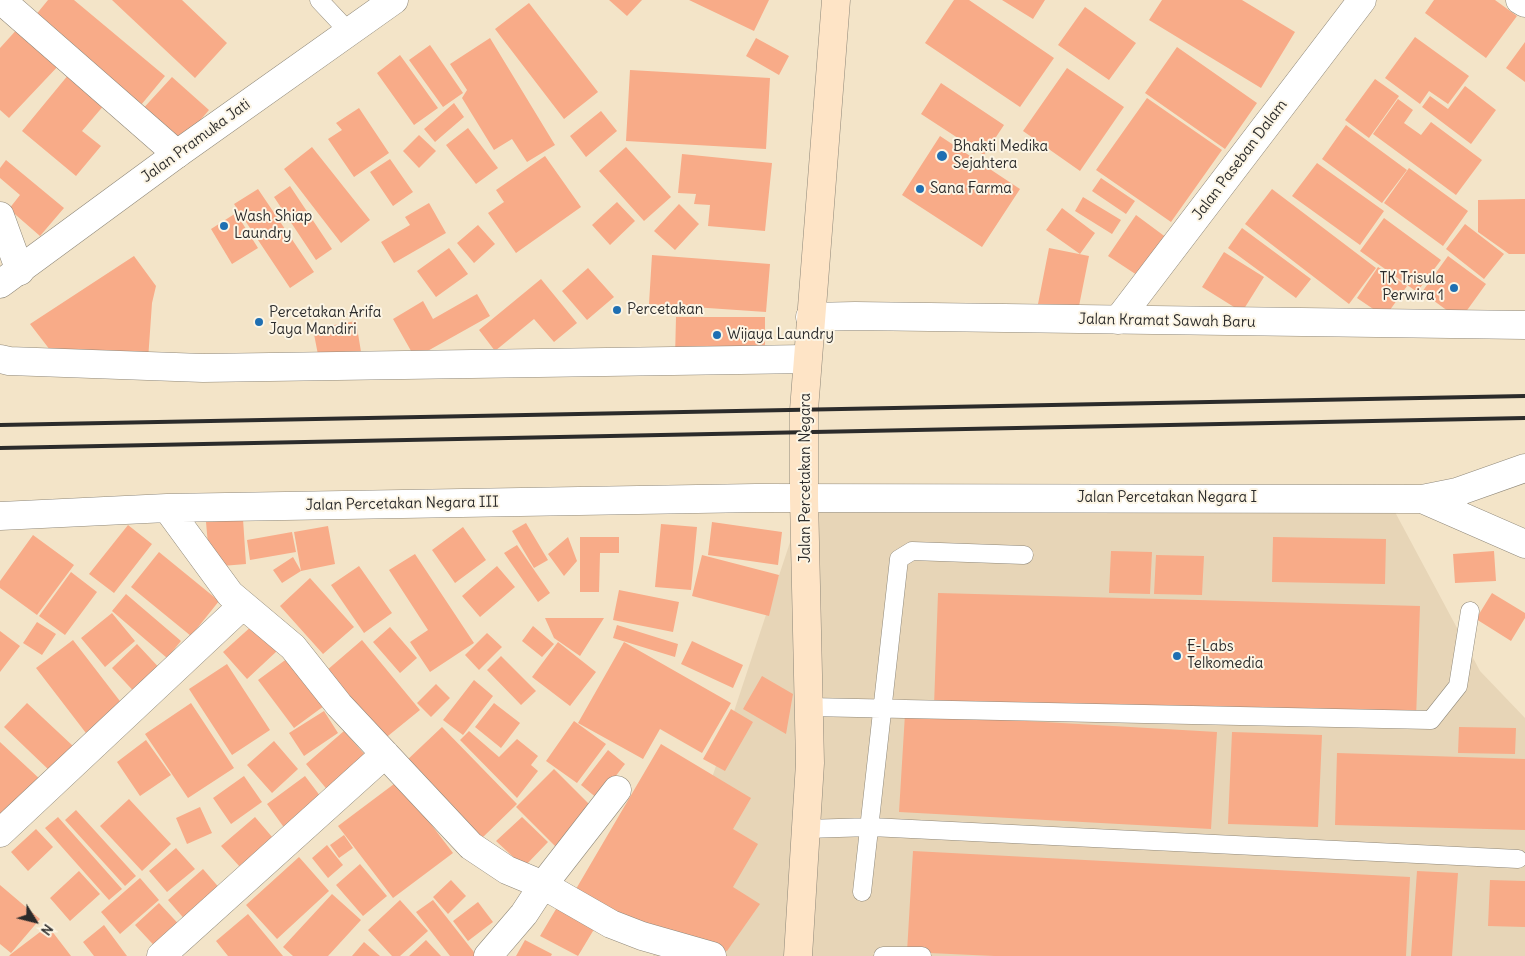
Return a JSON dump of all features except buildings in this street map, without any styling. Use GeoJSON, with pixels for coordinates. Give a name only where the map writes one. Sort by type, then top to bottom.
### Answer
{"type":"FeatureCollection","features":[{"type":"Feature","properties":{"kind":"main road","name":"Jalan Percetakan Negara"},"geometry":{"type":"LineString","coordinates":[[798,956],[810,763],[804,498],[807,359],[836,0]]}},
{"type":"Feature","properties":{"kind":"street"},"geometry":{"type":"LineString","coordinates":[[1,0],[177,154]]}},
{"type":"Feature","properties":{"kind":"street","name":"Jalan Pramuka Jati"},"geometry":{"type":"LineString","coordinates":[[10,277],[177,154],[394,0]]}},
{"type":"Feature","properties":{"kind":"street","name":"Jalan Paseban Dalam"},"geometry":{"type":"LineString","coordinates":[[1118,320],[1362,0]]}},
{"type":"Feature","properties":{"kind":"street"},"geometry":{"type":"LineString","coordinates":[[1520,0],[1525,3]]}},
{"type":"Feature","properties":{"kind":"street"},"geometry":{"type":"LineString","coordinates":[[0,216],[10,277]]}},
{"type":"Feature","properties":{"kind":"street","name":"Jalan Kramat Sawah Baru"},"geometry":{"type":"LineString","coordinates":[[810,317],[855,316],[1525,325]]}},
{"type":"Feature","properties":{"kind":"street"},"geometry":{"type":"LineString","coordinates":[[0,359],[9,361],[203,368],[807,359]]}},
{"type":"Feature","properties":{"kind":"street","name":"Jalan Percetakan Negara I"},"geometry":{"type":"LineString","coordinates":[[804,498],[1422,499],[1457,492],[1525,468]]}},
{"type":"Feature","properties":{"kind":"street","name":"Jalan Percetakan Negara III"},"geometry":{"type":"LineString","coordinates":[[0,516],[167,508],[804,498]]}},
{"type":"Feature","properties":{"kind":"street"},"geometry":{"type":"LineString","coordinates":[[1422,499],[1525,544]]}},
{"type":"Feature","properties":{"kind":"street"},"geometry":{"type":"LineString","coordinates":[[167,508],[200,557],[242,606],[293,647],[340,705],[471,846],[507,870],[543,885],[611,924],[642,936],[712,956]]}},
{"type":"Feature","properties":{"kind":"street"},"geometry":{"type":"LineString","coordinates":[[0,833],[242,606]]}},
{"type":"Feature","properties":{"kind":"street"},"geometry":{"type":"LineString","coordinates":[[161,956],[385,754]]}},
{"type":"Feature","properties":{"kind":"street"},"geometry":{"type":"LineString","coordinates":[[488,956],[524,914],[543,885],[617,790]]}},
{"type":"Feature","properties":{"kind":"lane"},"geometry":{"type":"LineString","coordinates":[[319,0],[349,32]]}},
{"type":"Feature","properties":{"kind":"lane"},"geometry":{"type":"LineString","coordinates":[[862,892],[871,828],[899,558],[912,551],[1024,555]]}},
{"type":"Feature","properties":{"kind":"lane"},"geometry":{"type":"LineString","coordinates":[[810,707],[1431,720],[1458,686],[1470,611]]}},
{"type":"Feature","properties":{"kind":"lane"},"geometry":{"type":"LineString","coordinates":[[806,829],[871,828],[1518,859]]}},
{"type":"Feature","properties":{"kind":"lane"},"geometry":{"type":"LineString","coordinates":[[883,956],[922,956]]}},
{"type":"Feature","properties":{"kind":"shaded area"},"geometry":{"type":"Polygon","coordinates":[[[806,494],[1395,512],[1480,671],[1525,718],[1525,956],[653,956],[806,494]]]}},
{"type":"Feature","properties":{"kind":"railway"},"geometry":{"type":"LineString","coordinates":[[0,425],[1525,396]]}},
{"type":"Feature","properties":{"kind":"railway"},"geometry":{"type":"LineString","coordinates":[[0,448],[1525,418]]}},
{"type":"Feature","properties":{"kind":"place","name":"Bhakti Medika Sejahtera"},"geometry":{"type":"Point","coordinates":[942,156]}},
{"type":"Feature","properties":{"kind":"place","name":"Sana Farma"},"geometry":{"type":"Point","coordinates":[920,189]}},
{"type":"Feature","properties":{"kind":"place","name":"Wash Shiap Laundry"},"geometry":{"type":"Point","coordinates":[224,226]}},
{"type":"Feature","properties":{"kind":"place","name":"TK Trisula Perwira 1"},"geometry":{"type":"Point","coordinates":[1454,288]}},
{"type":"Feature","properties":{"kind":"place","name":"Percetakan"},"geometry":{"type":"Point","coordinates":[617,310]}},
{"type":"Feature","properties":{"kind":"place","name":"Percetakan Arifa Jaya Mandiri"},"geometry":{"type":"Point","coordinates":[259,322]}},
{"type":"Feature","properties":{"kind":"place","name":"Wijaya Laundry"},"geometry":{"type":"Point","coordinates":[717,335]}},
{"type":"Feature","properties":{"kind":"place","name":"E-Labs Telkomedia"},"geometry":{"type":"Point","coordinates":[1177,656]}}]}
